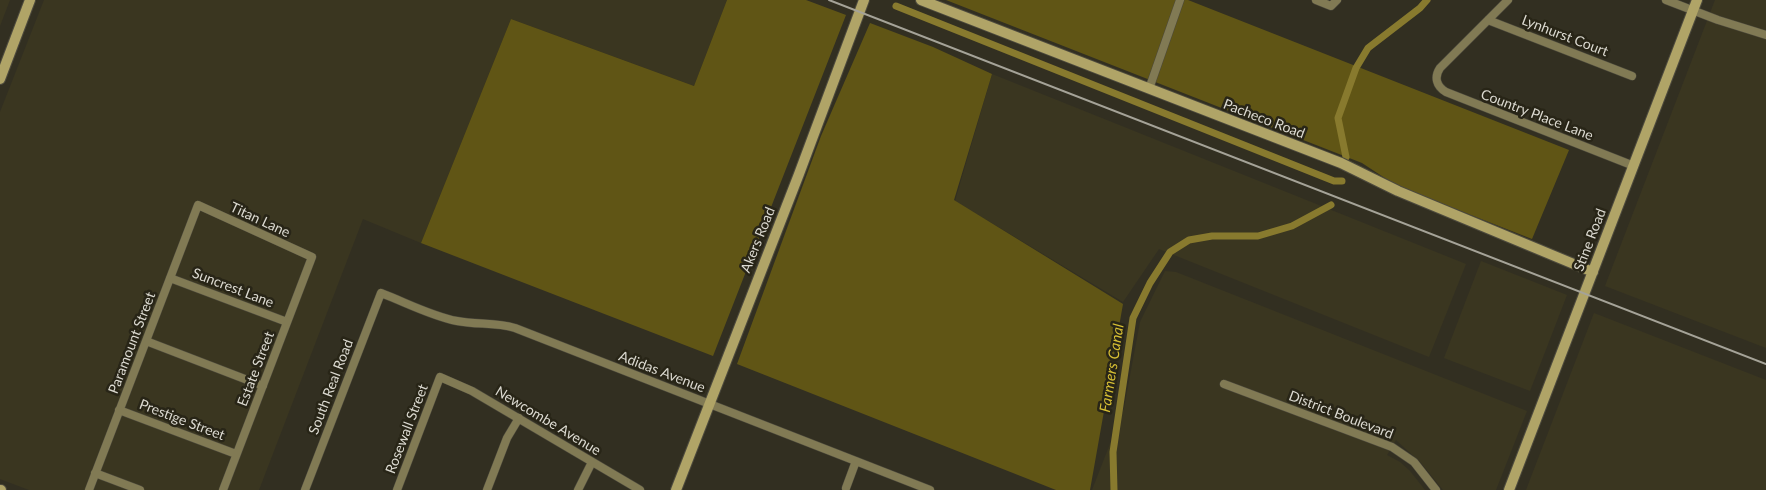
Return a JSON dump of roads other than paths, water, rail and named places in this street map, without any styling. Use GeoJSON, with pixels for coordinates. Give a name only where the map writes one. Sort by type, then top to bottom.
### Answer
{"type":"FeatureCollection","features":[{"type":"Feature","properties":{"kind":"street"},"geometry":{"type":"LineString","coordinates":[[0,79],[30,0]]}},
{"type":"Feature","properties":{"kind":"street","name":"Akers Road"},"geometry":{"type":"LineString","coordinates":[[676,490],[799,174],[864,0]]}},
{"type":"Feature","properties":{"kind":"street","name":"Pacheco Road"},"geometry":{"type":"LineString","coordinates":[[921,0],[1341,163],[1398,192],[1593,272]]}},
{"type":"Feature","properties":{"kind":"street"},"geometry":{"type":"LineString","coordinates":[[1148,89],[1180,0]]}},
{"type":"Feature","properties":{"kind":"street"},"geometry":{"type":"LineString","coordinates":[[1316,0],[1334,3]]}},
{"type":"Feature","properties":{"kind":"street"},"geometry":{"type":"LineString","coordinates":[[1488,20],[1508,0]]}},
{"type":"Feature","properties":{"kind":"street"},"geometry":{"type":"LineString","coordinates":[[1666,0],[1766,35]]}},
{"type":"Feature","properties":{"kind":"street","name":"Stine Road"},"geometry":{"type":"LineString","coordinates":[[1509,490],[1697,0]]}},
{"type":"Feature","properties":{"kind":"street","name":"Lynhurst Court"},"geometry":{"type":"LineString","coordinates":[[1488,20],[1632,76]]}},
{"type":"Feature","properties":{"kind":"street","name":"Country Place Lane"},"geometry":{"type":"LineString","coordinates":[[1488,20],[1440,68],[1436,81],[1441,90],[1634,166]]}},
{"type":"Feature","properties":{"kind":"street","name":"Titan Lane"},"geometry":{"type":"LineString","coordinates":[[198,205],[312,257]]}},
{"type":"Feature","properties":{"kind":"street","name":"Paramount Street"},"geometry":{"type":"LineString","coordinates":[[88,490],[198,205]]}},
{"type":"Feature","properties":{"kind":"street","name":"Estate Street"},"geometry":{"type":"LineString","coordinates":[[223,490],[312,257]]}},
{"type":"Feature","properties":{"kind":"street","name":"Suncrest Lane"},"geometry":{"type":"LineString","coordinates":[[170,278],[287,322]]}},
{"type":"Feature","properties":{"kind":"street","name":"Adidas Avenue"},"geometry":{"type":"LineString","coordinates":[[381,293],[453,320],[470,323],[491,323],[515,328],[930,490]]}},
{"type":"Feature","properties":{"kind":"street","name":"South Real Road"},"geometry":{"type":"LineString","coordinates":[[305,490],[381,293]]}},
{"type":"Feature","properties":{"kind":"street"},"geometry":{"type":"LineString","coordinates":[[146,341],[263,386]]}},
{"type":"Feature","properties":{"kind":"street","name":"Newcombe Avenue"},"geometry":{"type":"LineString","coordinates":[[440,377],[472,391],[640,490]]}},
{"type":"Feature","properties":{"kind":"street","name":"Rosewall Street"},"geometry":{"type":"LineString","coordinates":[[397,490],[440,377]]}},
{"type":"Feature","properties":{"kind":"street","name":"District Boulevard"},"geometry":{"type":"LineString","coordinates":[[1224,384],[1392,448],[1414,462],[1436,490]]}},
{"type":"Feature","properties":{"kind":"street","name":"Prestige Street"},"geometry":{"type":"LineString","coordinates":[[119,410],[236,454]]}},
{"type":"Feature","properties":{"kind":"street"},"geometry":{"type":"LineString","coordinates":[[487,490],[507,438],[518,418]]}},
{"type":"Feature","properties":{"kind":"street"},"geometry":{"type":"LineString","coordinates":[[846,488],[856,461]]}},
{"type":"Feature","properties":{"kind":"street"},"geometry":{"type":"LineString","coordinates":[[578,490],[592,462]]}},
{"type":"Feature","properties":{"kind":"street"},"geometry":{"type":"LineString","coordinates":[[95,473],[140,490]]}},
{"type":"Feature","properties":{"kind":"waterway","name":"Farmers Canal"},"geometry":{"type":"LineString","coordinates":[[1346,157],[1338,118],[1356,68],[1368,48],[1420,8],[1427,0]]}},
{"type":"Feature","properties":{"kind":"waterway"},"geometry":{"type":"LineString","coordinates":[[896,6],[1334,181],[1342,181]]}},
{"type":"Feature","properties":{"kind":"waterway","name":"Farmers Canal"},"geometry":{"type":"LineString","coordinates":[[1114,490],[1113,452],[1133,318],[1150,283],[1170,252],[1189,240],[1212,236],[1258,236],[1292,226],[1331,205]]}},
{"type":"Feature","properties":{"kind":"railway"},"geometry":{"type":"LineString","coordinates":[[829,0],[1766,364]]}}]}
